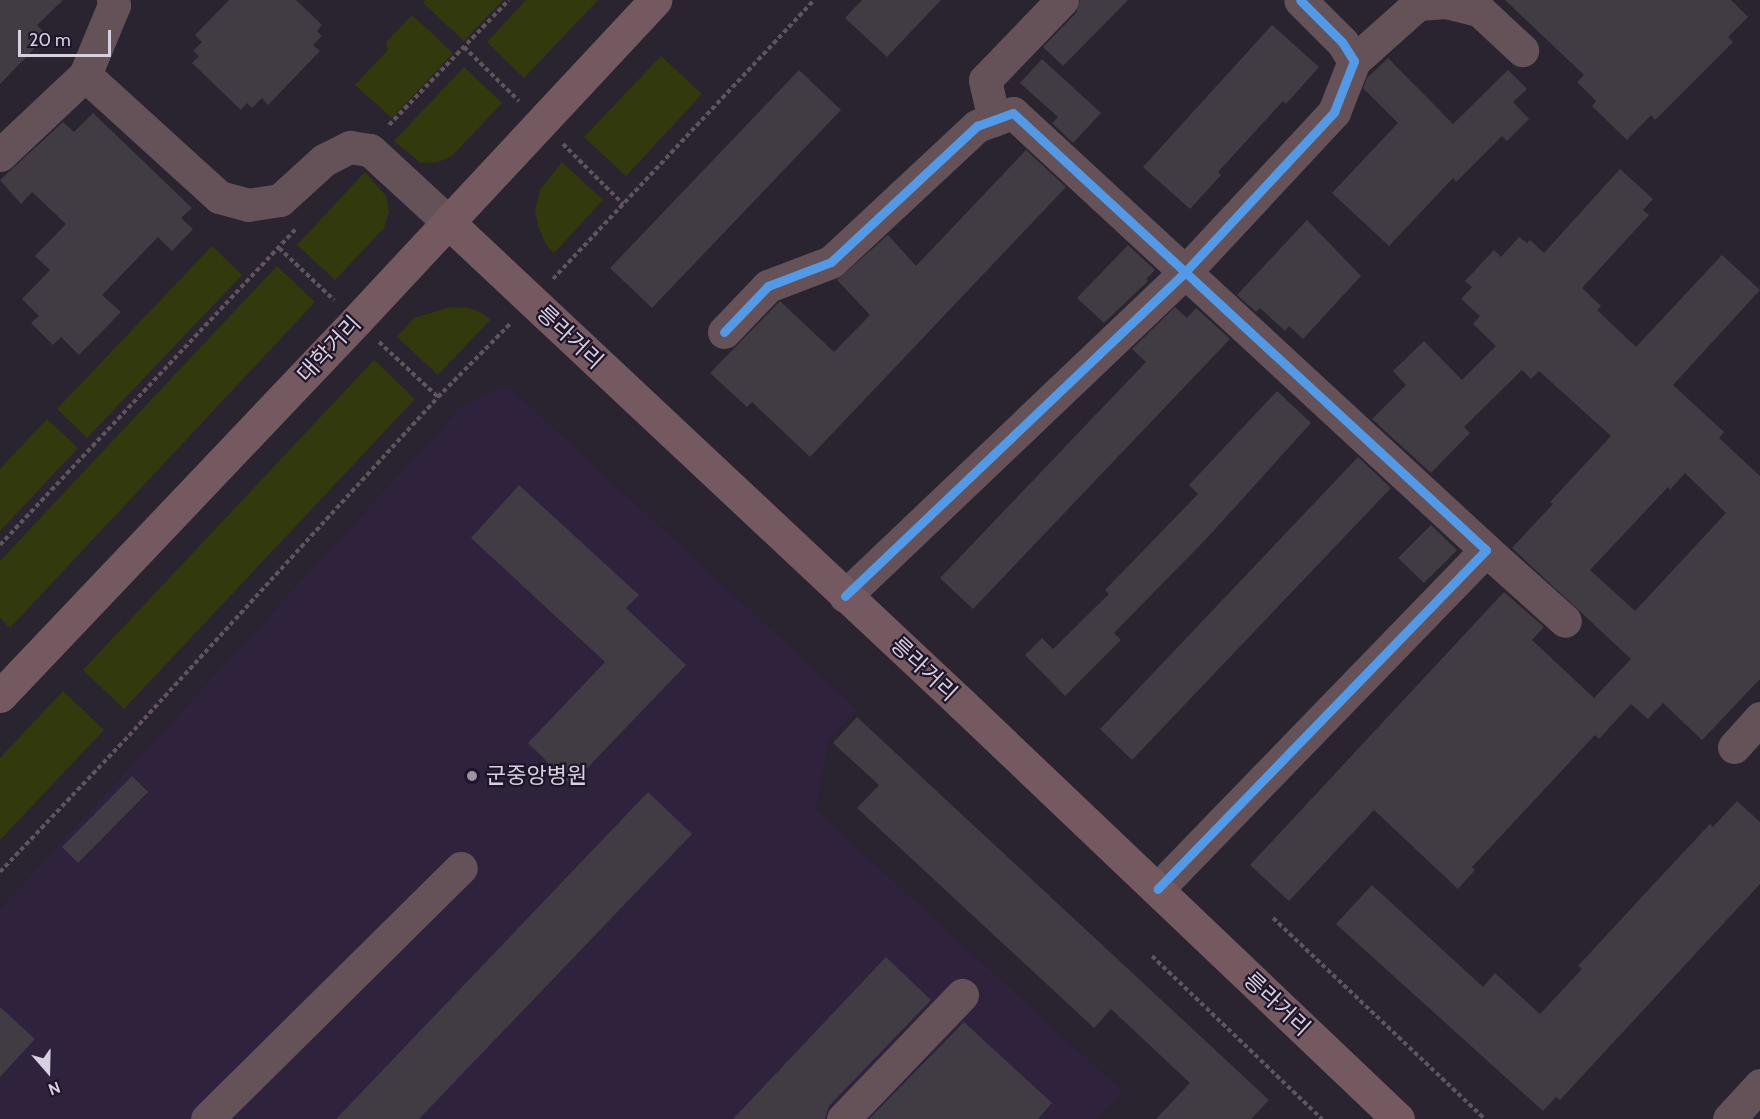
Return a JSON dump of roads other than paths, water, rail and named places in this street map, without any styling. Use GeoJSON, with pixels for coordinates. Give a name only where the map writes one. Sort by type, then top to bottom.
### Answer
{"type":"FeatureCollection","features":[{"type":"Feature","properties":{"kind":"main road","name":"대학거리"},"geometry":{"type":"LineString","coordinates":[[0,696],[655,0]]}},
{"type":"Feature","properties":{"kind":"main road","name":"릉라거리"},"geometry":{"type":"LineString","coordinates":[[448,222],[1398,1119]]}},
{"type":"Feature","properties":{"kind":"street"},"geometry":{"type":"LineString","coordinates":[[0,155],[85,75],[114,5],[113,0]]}},
{"type":"Feature","properties":{"kind":"street"},"geometry":{"type":"LineString","coordinates":[[994,120],[985,80],[1062,0]]}},
{"type":"Feature","properties":{"kind":"street"},"geometry":{"type":"LineString","coordinates":[[1300,0],[1342,42],[1354,61]]}},
{"type":"Feature","properties":{"kind":"street"},"geometry":{"type":"LineString","coordinates":[[845,596],[1185,272],[1334,112],[1354,61],[1418,4],[1446,2],[1479,10],[1522,50]]}},
{"type":"Feature","properties":{"kind":"street"},"geometry":{"type":"LineString","coordinates":[[85,75],[219,197],[248,205],[280,200],[324,160],[350,147],[370,150],[448,222]]}},
{"type":"Feature","properties":{"kind":"street"},"geometry":{"type":"LineString","coordinates":[[724,332],[768,286],[831,262],[977,126],[1012,113],[1564,621]]}},
{"type":"Feature","properties":{"kind":"street"},"geometry":{"type":"LineString","coordinates":[[1157,889],[1486,550]]}},
{"type":"Feature","properties":{"kind":"street"},"geometry":{"type":"LineString","coordinates":[[1734,747],[1760,718]]}},
{"type":"Feature","properties":{"kind":"street"},"geometry":{"type":"LineString","coordinates":[[207,1119],[461,868]]}},
{"type":"Feature","properties":{"kind":"street"},"geometry":{"type":"LineString","coordinates":[[843,1119],[962,995]]}},
{"type":"Feature","properties":{"kind":"street"},"geometry":{"type":"LineString","coordinates":[[1729,1119],[1760,1085]]}},
{"type":"Feature","properties":{"kind":"place","name":"군중앙병원"},"geometry":{"type":"Point","coordinates":[472,776]}}]}
